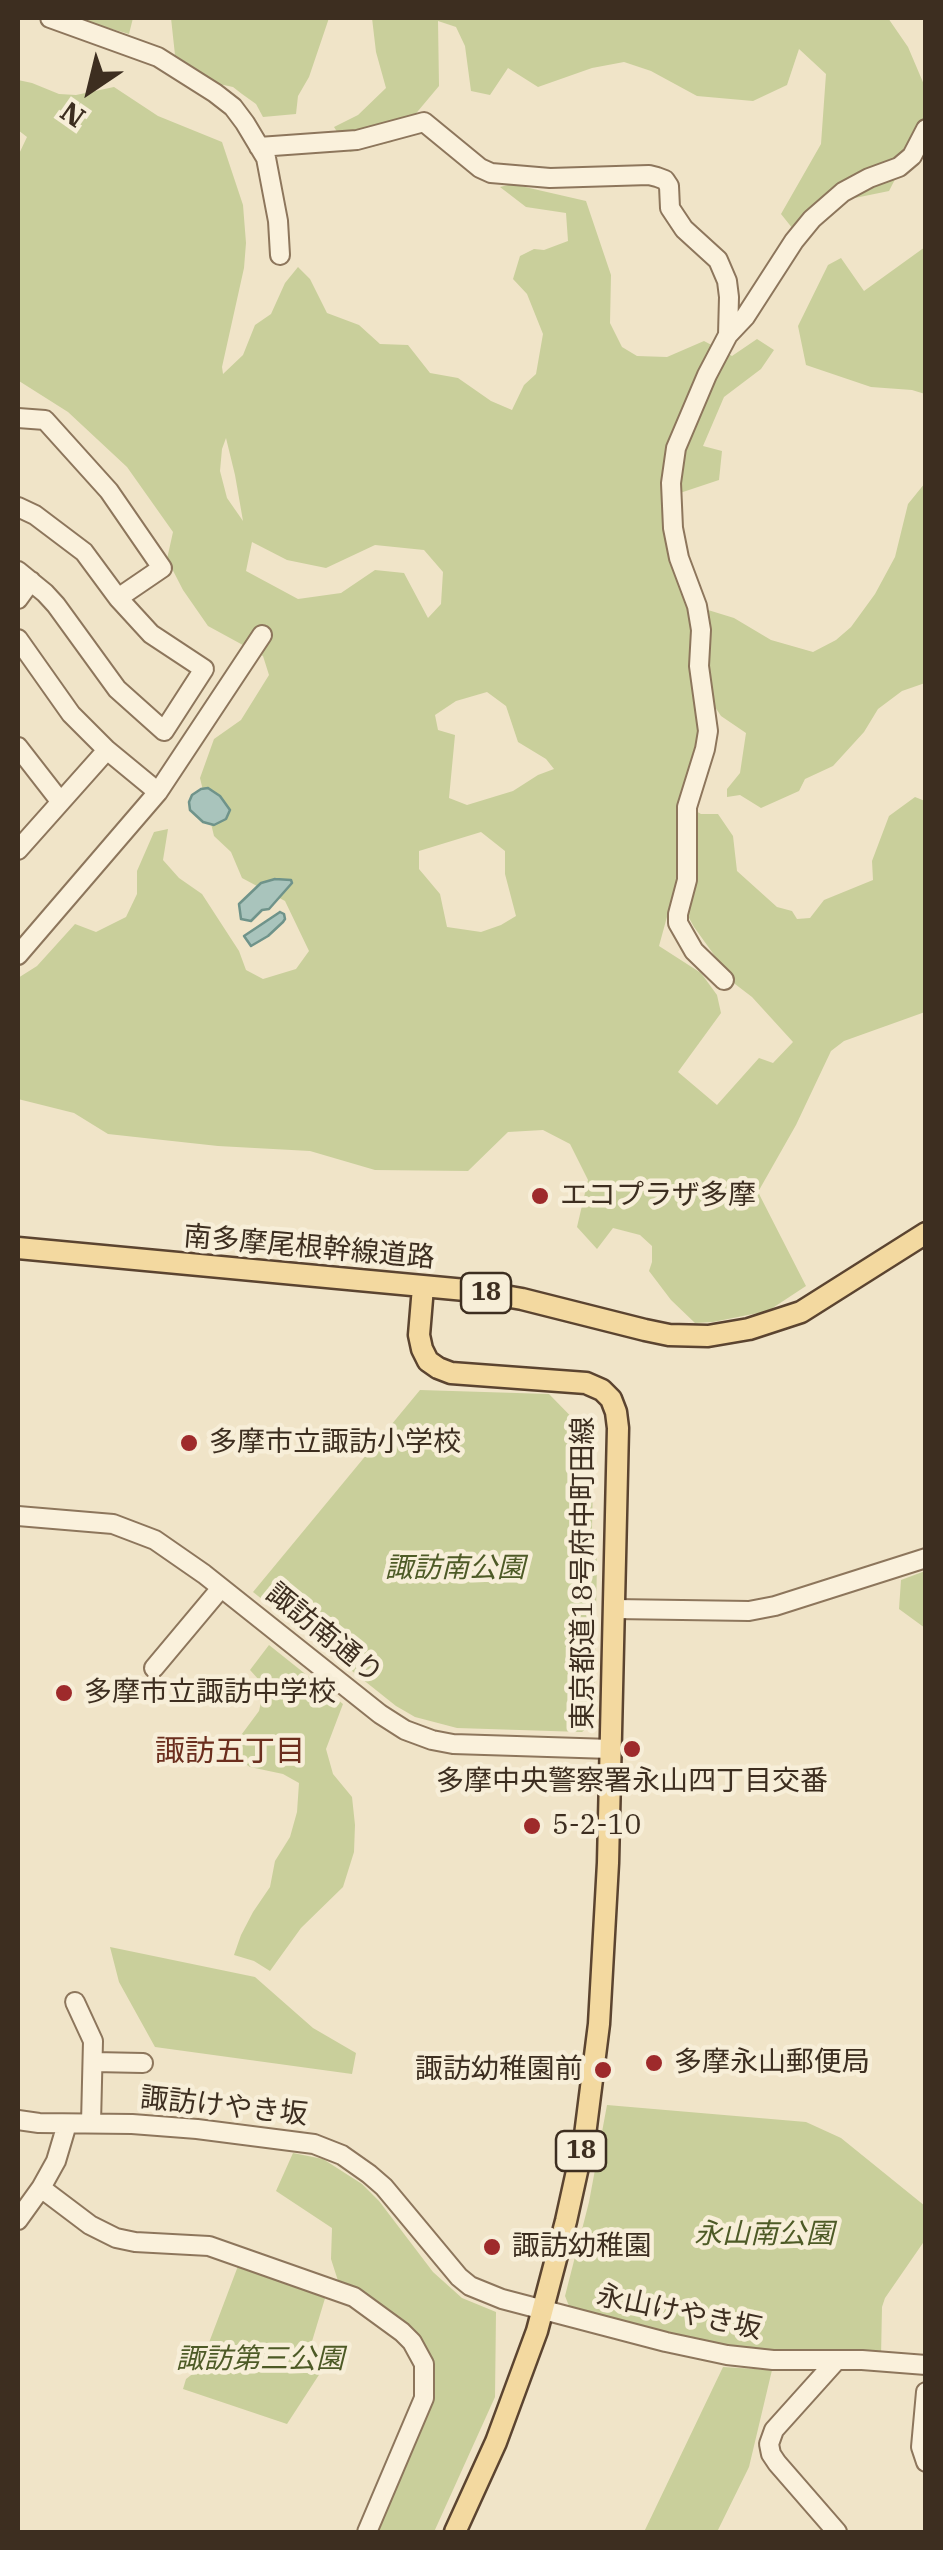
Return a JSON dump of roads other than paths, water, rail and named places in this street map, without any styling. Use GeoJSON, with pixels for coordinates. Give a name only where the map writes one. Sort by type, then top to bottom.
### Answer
{"type":"FeatureCollection","features":[{"type":"Feature","properties":{"kind":"main road","name":"南多摩尾根幹線道路"},"geometry":{"type":"LineString","coordinates":[[18,1248],[423,1286],[522,1299],[669,1334],[724,1334],[801,1312],[926,1233]]}},
{"type":"Feature","properties":{"kind":"main road","name":"東京都道18号府中町田線"},"geometry":{"type":"LineString","coordinates":[[423,1286],[419,1335],[428,1361],[451,1374],[586,1383],[602,1390],[611,1400],[618,1428],[612,1749],[600,2024],[585,2134],[543,2312],[496,2442],[455,2532]]}},
{"type":"Feature","properties":{"kind":"street"},"geometry":{"type":"LineString","coordinates":[[50,18],[158,58],[233,107],[270,172],[280,255]]}},
{"type":"Feature","properties":{"kind":"street"},"geometry":{"type":"LineString","coordinates":[[259,147],[358,140],[424,122],[491,173],[550,178],[649,175],[665,180],[676,218],[718,260],[729,297],[728,334]]}},
{"type":"Feature","properties":{"kind":"street"},"geometry":{"type":"LineString","coordinates":[[724,980],[694,950],[678,924],[687,880],[687,807],[708,731],[699,666],[701,630],[697,606],[679,558],[671,504],[676,448],[700,388],[728,334],[746,317],[812,218],[843,192],[899,167],[912,156],[926,129]]}},
{"type":"Feature","properties":{"kind":"street"},"geometry":{"type":"LineString","coordinates":[[18,418],[46,420],[108,492],[162,568],[118,598]]}},
{"type":"Feature","properties":{"kind":"street"},"geometry":{"type":"LineString","coordinates":[[18,507],[84,552],[151,634],[230,686]]}},
{"type":"Feature","properties":{"kind":"street"},"geometry":{"type":"LineString","coordinates":[[18,599],[24,576],[56,606],[117,689],[164,731],[204,669]]}},
{"type":"Feature","properties":{"kind":"street"},"geometry":{"type":"LineString","coordinates":[[18,955],[158,792],[262,635]]}},
{"type":"Feature","properties":{"kind":"street"},"geometry":{"type":"LineString","coordinates":[[18,639],[70,714],[158,792]]}},
{"type":"Feature","properties":{"kind":"street"},"geometry":{"type":"LineString","coordinates":[[18,748],[60,801]]}},
{"type":"Feature","properties":{"kind":"street"},"geometry":{"type":"LineString","coordinates":[[18,850],[107,750]]}},
{"type":"Feature","properties":{"kind":"street","name":"諏訪南通り"},"geometry":{"type":"LineString","coordinates":[[18,1516],[113,1524],[140,1532],[169,1548],[405,1730],[453,1744],[612,1749]]}},
{"type":"Feature","properties":{"kind":"street"},"geometry":{"type":"LineString","coordinates":[[615,1609],[749,1611],[926,1558]]}},
{"type":"Feature","properties":{"kind":"street"},"geometry":{"type":"LineString","coordinates":[[154,1668],[221,1588]]}},
{"type":"Feature","properties":{"kind":"street"},"geometry":{"type":"LineString","coordinates":[[75,2002],[93,2040],[91,2123]]}},
{"type":"Feature","properties":{"kind":"street"},"geometry":{"type":"LineString","coordinates":[[94,2062],[143,2063]]}},
{"type":"Feature","properties":{"kind":"street","name":"諏訪けやき坂"},"geometry":{"type":"LineString","coordinates":[[18,2120],[197,2130],[297,2140],[328,2148],[355,2163],[384,2188],[470,2286],[543,2312]]}},
{"type":"Feature","properties":{"kind":"street"},"geometry":{"type":"LineString","coordinates":[[18,2220],[56,2161],[67,2124]]}},
{"type":"Feature","properties":{"kind":"street"},"geometry":{"type":"LineString","coordinates":[[41,2188],[116,2238],[209,2246],[354,2297],[412,2342],[424,2364],[424,2398],[367,2532]]}},
{"type":"Feature","properties":{"kind":"street","name":"永山けやき坂"},"geometry":{"type":"LineString","coordinates":[[543,2312],[727,2355],[926,2365]]}},
{"type":"Feature","properties":{"kind":"street"},"geometry":{"type":"LineString","coordinates":[[836,2361],[774,2430],[769,2444],[776,2463],[836,2532]]}},
{"type":"Feature","properties":{"kind":"street"},"geometry":{"type":"LineString","coordinates":[[926,2392],[921,2447],[926,2462]]}},
{"type":"Feature","properties":{"kind":"water"},"geometry":{"type":"Polygon","coordinates":[[[208,788],[230,810],[226,819],[214,825],[203,822],[190,810],[192,795],[208,788]]]}},
{"type":"Feature","properties":{"kind":"water"},"geometry":{"type":"Polygon","coordinates":[[[275,879],[292,883],[269,909],[262,910],[251,921],[241,919],[239,904],[261,883],[275,879]]]}},
{"type":"Feature","properties":{"kind":"water"},"geometry":{"type":"Polygon","coordinates":[[[280,912],[284,914],[283,922],[251,946],[244,936],[280,912]]]}},
{"type":"Feature","properties":{"kind":"place","name":"エコプラザ多摩"},"geometry":{"type":"Point","coordinates":[540,1196]}},
{"type":"Feature","properties":{"kind":"place","name":"多摩市立諏訪小学校"},"geometry":{"type":"Point","coordinates":[189,1443]}},
{"type":"Feature","properties":{"kind":"place","name":"多摩市立諏訪中学校"},"geometry":{"type":"Point","coordinates":[64,1693]}},
{"type":"Feature","properties":{"kind":"place","name":"多摩中央警察署永山四丁目交番"},"geometry":{"type":"Point","coordinates":[632,1749]}},
{"type":"Feature","properties":{"kind":"place","name":"5-2-10"},"geometry":{"type":"Point","coordinates":[532,1826]}},
{"type":"Feature","properties":{"kind":"place","name":"多摩永山郵便局"},"geometry":{"type":"Point","coordinates":[654,2063]}},
{"type":"Feature","properties":{"kind":"place","name":"諏訪幼稚園前"},"geometry":{"type":"Point","coordinates":[603,2070]}},
{"type":"Feature","properties":{"kind":"place","name":"諏訪幼稚園"},"geometry":{"type":"Point","coordinates":[492,2247]}},
{"type":"Feature","properties":{"kind":"district","name":"諏訪五丁目"},"geometry":{"type":"Point","coordinates":[230,1752]}},
{"type":"Feature","properties":{"kind":"park label","name":"諏訪南公園"},"geometry":{"type":"Point","coordinates":[455,1569]}},
{"type":"Feature","properties":{"kind":"park label","name":"永山南公園"},"geometry":{"type":"Point","coordinates":[764,2235]}},
{"type":"Feature","properties":{"kind":"park label","name":"諏訪第三公園"},"geometry":{"type":"Point","coordinates":[260,2360]}}]}
